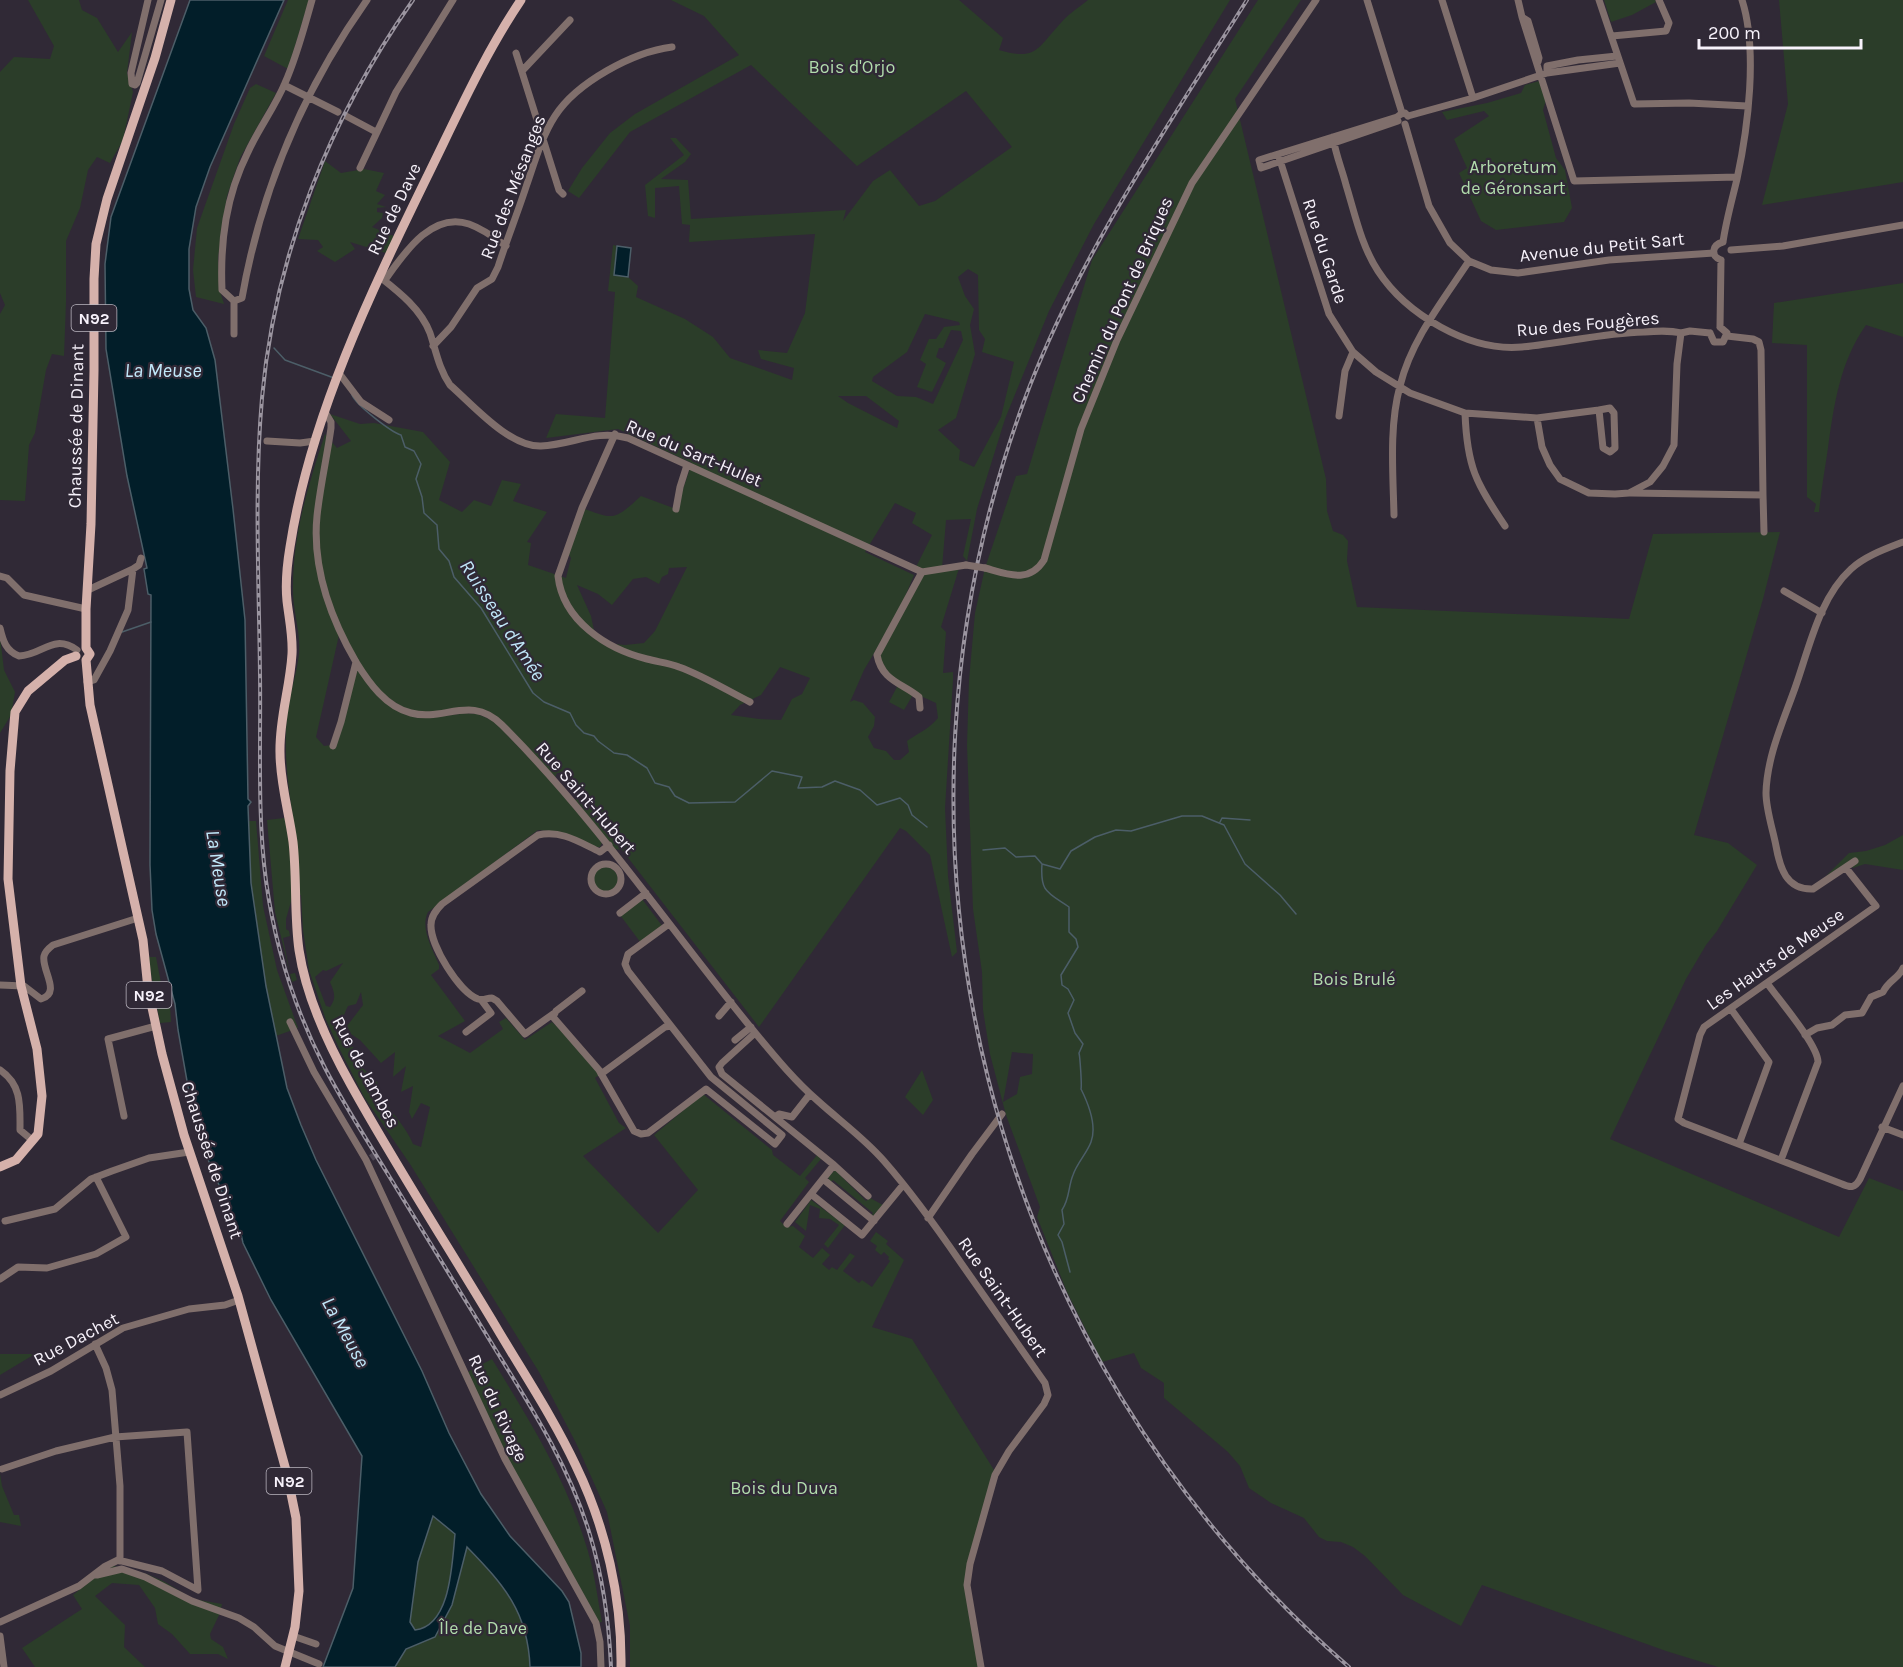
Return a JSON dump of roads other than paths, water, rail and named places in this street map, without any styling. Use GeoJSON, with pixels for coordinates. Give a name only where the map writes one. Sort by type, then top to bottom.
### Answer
{"type":"FeatureCollection","features":[{"type":"Feature","properties":{"kind":"main road","name":"Chaussée de Dinant"},"geometry":{"type":"LineString","coordinates":[[171,0],[155,58],[106,199],[96,244],[88,590],[80,651],[90,654],[86,660],[87,682],[104,775],[138,918],[148,989],[156,1026],[189,1152],[239,1300],[287,1474],[296,1518],[298,1591],[285,1667]]}},
{"type":"Feature","properties":{"kind":"main road","name":"Rue de Dave"},"geometry":{"type":"LineString","coordinates":[[315,441],[339,373],[382,278],[487,57],[521,0]]}},
{"type":"Feature","properties":{"kind":"main road","name":"Rue de Jambes"},"geometry":{"type":"LineString","coordinates":[[315,441],[299,501],[287,566],[287,601],[292,650],[282,711],[279,752],[293,844],[299,948],[309,992],[327,1038],[349,1082],[553,1422],[577,1466],[610,1564],[618,1608],[621,1667]]}},
{"type":"Feature","properties":{"kind":"main road"},"geometry":{"type":"LineString","coordinates":[[0,1167],[15,1160],[38,1134],[42,1096],[37,1049],[21,986],[8,879],[10,771],[15,712],[28,691],[60,664],[80,651]]}},
{"type":"Feature","properties":{"kind":"street"},"geometry":{"type":"LineString","coordinates":[[148,0],[131,73],[132,84],[135,85],[142,69],[161,0]]}},
{"type":"Feature","properties":{"kind":"street"},"geometry":{"type":"LineString","coordinates":[[234,334],[234,301],[222,290],[221,256],[229,202],[248,151],[284,85],[312,0]]}},
{"type":"Feature","properties":{"kind":"street"},"geometry":{"type":"LineString","coordinates":[[234,301],[242,298],[246,274],[275,170],[307,96],[367,0]]}},
{"type":"Feature","properties":{"kind":"street"},"geometry":{"type":"LineString","coordinates":[[360,168],[376,132],[423,46],[453,0]]}},
{"type":"Feature","properties":{"kind":"street","name":"Chemin du Pont de Briques"},"geometry":{"type":"LineString","coordinates":[[922,572],[966,564],[1015,576],[1024,576],[1036,570],[1044,560],[1081,429],[1117,340],[1192,183],[1316,0]]}},
{"type":"Feature","properties":{"kind":"street","name":"Avenue du Petit Sart"},"geometry":{"type":"LineString","coordinates":[[1367,0],[1429,206],[1450,243],[1469,261],[1491,270],[1518,273],[1609,260],[1714,252]]}},
{"type":"Feature","properties":{"kind":"street"},"geometry":{"type":"LineString","coordinates":[[1442,0],[1473,98]]}},
{"type":"Feature","properties":{"kind":"street"},"geometry":{"type":"LineString","coordinates":[[1518,0],[1522,17],[1527,21],[1539,58],[1538,62],[1544,74],[1574,181],[1737,177]]}},
{"type":"Feature","properties":{"kind":"street"},"geometry":{"type":"LineString","coordinates":[[1599,0],[1634,104],[1689,103],[1747,106]]}},
{"type":"Feature","properties":{"kind":"street"},"geometry":{"type":"LineString","coordinates":[[1612,36],[1666,31],[1669,23],[1659,0]]}},
{"type":"Feature","properties":{"kind":"street"},"geometry":{"type":"LineString","coordinates":[[1723,242],[1737,177],[1747,106],[1750,64],[1749,33],[1742,0]]}},
{"type":"Feature","properties":{"kind":"street"},"geometry":{"type":"LineString","coordinates":[[522,71],[570,20]]}},
{"type":"Feature","properties":{"kind":"street","name":"Rue des Mésanges"},"geometry":{"type":"LineString","coordinates":[[433,346],[451,327],[477,288],[492,279],[543,140],[556,115],[581,88],[605,72],[629,61],[672,47]]}},
{"type":"Feature","properties":{"kind":"street"},"geometry":{"type":"LineString","coordinates":[[516,53],[559,190],[563,194]]}},
{"type":"Feature","properties":{"kind":"street"},"geometry":{"type":"LineString","coordinates":[[1333,140],[1544,74],[1548,66],[1578,60],[1619,59]]}},
{"type":"Feature","properties":{"kind":"street"},"geometry":{"type":"LineString","coordinates":[[284,85],[338,112]]}},
{"type":"Feature","properties":{"kind":"street"},"geometry":{"type":"LineString","coordinates":[[346,116],[376,132]]}},
{"type":"Feature","properties":{"kind":"street","name":"Rue du Garde"},"geometry":{"type":"LineString","coordinates":[[1333,140],[1279,158],[1329,314],[1353,352],[1376,372],[1400,386],[1428,400],[1465,413],[1537,418],[1599,410]]}},
{"type":"Feature","properties":{"kind":"street","name":"Rue des Fougères"},"geometry":{"type":"LineString","coordinates":[[1333,140],[1362,238],[1378,271],[1401,299],[1447,331],[1481,343],[1518,347],[1617,332],[1710,333]]}},
{"type":"Feature","properties":{"kind":"street"},"geometry":{"type":"LineString","coordinates":[[382,278],[424,232],[448,223],[467,223],[489,233],[506,246]]}},
{"type":"Feature","properties":{"kind":"street"},"geometry":{"type":"LineString","coordinates":[[1731,250],[1783,246],[1903,225]]}},
{"type":"Feature","properties":{"kind":"street"},"geometry":{"type":"LineString","coordinates":[[1723,242],[1731,250]]}},
{"type":"Feature","properties":{"kind":"street"},"geometry":{"type":"LineString","coordinates":[[1721,260],[1714,252],[1714,247],[1723,242]]}},
{"type":"Feature","properties":{"kind":"street"},"geometry":{"type":"LineString","coordinates":[[1721,260],[1730,255],[1731,250]]}},
{"type":"Feature","properties":{"kind":"street"},"geometry":{"type":"LineString","coordinates":[[1720,327],[1721,260]]}},
{"type":"Feature","properties":{"kind":"street"},"geometry":{"type":"LineString","coordinates":[[1394,515],[1393,441],[1400,386],[1412,353],[1469,261]]}},
{"type":"Feature","properties":{"kind":"street","name":"Rue du Sart-Hulet"},"geometry":{"type":"LineString","coordinates":[[382,278],[417,309],[429,332],[443,376],[450,385],[517,441],[538,446],[591,435],[615,435],[628,438],[922,572]]}},
{"type":"Feature","properties":{"kind":"street"},"geometry":{"type":"LineString","coordinates":[[1720,327],[1725,330],[1726,336],[1723,342],[1717,343],[1712,339],[1710,333],[1714,328],[1720,327]]}},
{"type":"Feature","properties":{"kind":"street"},"geometry":{"type":"LineString","coordinates":[[1629,494],[1650,482],[1663,466],[1674,445],[1677,364],[1681,333]]}},
{"type":"Feature","properties":{"kind":"street"},"geometry":{"type":"LineString","coordinates":[[1726,336],[1753,339],[1759,342],[1761,350],[1764,532]]}},
{"type":"Feature","properties":{"kind":"street"},"geometry":{"type":"LineString","coordinates":[[1339,416],[1345,372],[1353,352]]}},
{"type":"Feature","properties":{"kind":"street"},"geometry":{"type":"LineString","coordinates":[[339,373],[361,402],[389,420]]}},
{"type":"Feature","properties":{"kind":"street"},"geometry":{"type":"LineString","coordinates":[[1610,408],[1614,413],[1615,448],[1610,452],[1604,448],[1599,410],[1610,408]]}},
{"type":"Feature","properties":{"kind":"street","name":"Rue Saint-Hubert"},"geometry":{"type":"LineString","coordinates":[[325,412],[332,428],[317,517],[321,577],[339,630],[356,662],[379,694],[404,711],[421,715],[471,710],[492,716],[551,777],[609,845],[620,867],[646,893],[753,1030],[796,1081],[876,1152],[903,1185],[1045,1383],[1048,1395],[1039,1413],[1009,1451],[995,1475],[970,1564],[967,1585],[981,1667]]}},
{"type":"Feature","properties":{"kind":"street"},"geometry":{"type":"LineString","coordinates":[[1465,413],[1466,443],[1473,470],[1485,496],[1505,526]]}},
{"type":"Feature","properties":{"kind":"street"},"geometry":{"type":"LineString","coordinates":[[1537,418],[1542,447],[1550,465],[1560,479],[1590,493],[1763,495]]}},
{"type":"Feature","properties":{"kind":"street"},"geometry":{"type":"LineString","coordinates":[[615,435],[582,508],[558,576],[559,587],[564,597],[577,620],[614,647],[646,659],[681,667],[750,702]]}},
{"type":"Feature","properties":{"kind":"street"},"geometry":{"type":"LineString","coordinates":[[267,441],[300,443],[315,441]]}},
{"type":"Feature","properties":{"kind":"street"},"geometry":{"type":"LineString","coordinates":[[676,509],[687,465]]}},
{"type":"Feature","properties":{"kind":"street"},"geometry":{"type":"LineString","coordinates":[[1650,482],[1654,494]]}},
{"type":"Feature","properties":{"kind":"street"},"geometry":{"type":"LineString","coordinates":[[1855,861],[1813,888],[1805,889],[1791,883],[1781,871],[1766,794],[1770,759],[1822,613],[1835,588],[1851,569],[1872,555],[1903,542]]}},
{"type":"Feature","properties":{"kind":"street"},"geometry":{"type":"LineString","coordinates":[[88,590],[133,569],[139,565],[141,558]]}},
{"type":"Feature","properties":{"kind":"street"},"geometry":{"type":"LineString","coordinates":[[87,682],[94,680],[111,651],[128,610],[133,569]]}},
{"type":"Feature","properties":{"kind":"street"},"geometry":{"type":"LineString","coordinates":[[920,708],[919,697],[894,682],[880,664],[877,655],[922,572]]}},
{"type":"Feature","properties":{"kind":"street"},"geometry":{"type":"LineString","coordinates":[[0,576],[7,578],[24,594],[86,609]]}},
{"type":"Feature","properties":{"kind":"street"},"geometry":{"type":"LineString","coordinates":[[1784,591],[1822,613]]}},
{"type":"Feature","properties":{"kind":"street"},"geometry":{"type":"LineString","coordinates":[[0,628],[3,641],[8,649],[19,656],[34,655],[53,644],[64,643],[80,651]]}},
{"type":"Feature","properties":{"kind":"street"},"geometry":{"type":"LineString","coordinates":[[333,746],[356,662]]}},
{"type":"Feature","properties":{"kind":"street"},"geometry":{"type":"LineString","coordinates":[[466,1032],[491,1013],[482,1001],[475,998],[446,968],[432,931],[433,916],[437,910],[538,835],[549,832],[565,835],[600,852],[609,845]]}},
{"type":"Feature","properties":{"kind":"street"},"geometry":{"type":"LineString","coordinates":[[603,864],[620,867],[621,883],[615,892],[606,895],[596,892],[590,879],[594,869],[603,864]]}},
{"type":"Feature","properties":{"kind":"street","name":"Les Hauts de Meuse"},"geometry":{"type":"LineString","coordinates":[[1846,868],[1875,906],[1702,1030],[1678,1119],[1853,1187],[1860,1179],[1882,1127]]}},
{"type":"Feature","properties":{"kind":"street"},"geometry":{"type":"LineString","coordinates":[[620,913],[646,893]]}},
{"type":"Feature","properties":{"kind":"street"},"geometry":{"type":"LineString","coordinates":[[0,985],[21,986],[41,999],[45,998],[50,988],[43,959],[53,945],[138,918]]}},
{"type":"Feature","properties":{"kind":"street"},"geometry":{"type":"LineString","coordinates":[[669,924],[628,954],[625,964],[628,971],[707,1073],[782,1135],[775,1144],[706,1089]]}},
{"type":"Feature","properties":{"kind":"street"},"geometry":{"type":"LineString","coordinates":[[1805,1035],[1817,1028],[1832,1025],[1845,1015],[1862,1013],[1871,997],[1883,992],[1888,982],[1901,974],[1903,968]]}},
{"type":"Feature","properties":{"kind":"street"},"geometry":{"type":"LineString","coordinates":[[1767,983],[1816,1052],[1818,1062],[1781,1160]]}},
{"type":"Feature","properties":{"kind":"street"},"geometry":{"type":"LineString","coordinates":[[482,1001],[492,998],[497,1000],[525,1034],[582,991]]}},
{"type":"Feature","properties":{"kind":"street"},"geometry":{"type":"LineString","coordinates":[[718,1016],[731,1002]]}},
{"type":"Feature","properties":{"kind":"street"},"geometry":{"type":"LineString","coordinates":[[1731,1009],[1769,1062],[1739,1144]]}},
{"type":"Feature","properties":{"kind":"street"},"geometry":{"type":"LineString","coordinates":[[553,1014],[554,1019],[601,1074],[628,1124],[634,1131],[641,1134],[648,1133],[716,1081],[725,1077]]}},
{"type":"Feature","properties":{"kind":"street","name":"Rue du Rivage"},"geometry":{"type":"LineString","coordinates":[[290,1022],[314,1072],[369,1159],[505,1459],[596,1623],[600,1642],[601,1667]]}},
{"type":"Feature","properties":{"kind":"street"},"geometry":{"type":"LineString","coordinates":[[124,1116],[108,1039],[156,1026]]}},
{"type":"Feature","properties":{"kind":"street"},"geometry":{"type":"LineString","coordinates":[[601,1074],[665,1027],[671,1026]]}},
{"type":"Feature","properties":{"kind":"street"},"geometry":{"type":"LineString","coordinates":[[707,1073],[719,1067],[753,1030]]}},
{"type":"Feature","properties":{"kind":"street"},"geometry":{"type":"LineString","coordinates":[[735,1040],[753,1030]]}},
{"type":"Feature","properties":{"kind":"street"},"geometry":{"type":"LineString","coordinates":[[719,1067],[725,1077],[834,1165],[868,1196]]}},
{"type":"Feature","properties":{"kind":"street"},"geometry":{"type":"LineString","coordinates":[[0,1070],[16,1086],[20,1099],[20,1130],[32,1140]]}},
{"type":"Feature","properties":{"kind":"street"},"geometry":{"type":"LineString","coordinates":[[1903,1086],[1882,1127],[1903,1135]]}},
{"type":"Feature","properties":{"kind":"street"},"geometry":{"type":"LineString","coordinates":[[775,1117],[779,1114],[792,1117],[810,1094]]}},
{"type":"Feature","properties":{"kind":"street"},"geometry":{"type":"LineString","coordinates":[[928,1218],[1002,1114]]}},
{"type":"Feature","properties":{"kind":"street"},"geometry":{"type":"LineString","coordinates":[[378,1153],[388,1147]]}},
{"type":"Feature","properties":{"kind":"street"},"geometry":{"type":"LineString","coordinates":[[5,1221],[54,1209],[96,1177],[149,1158],[189,1152]]}},
{"type":"Feature","properties":{"kind":"street"},"geometry":{"type":"LineString","coordinates":[[787,1224],[834,1165]]}},
{"type":"Feature","properties":{"kind":"street"},"geometry":{"type":"LineString","coordinates":[[0,1279],[18,1267],[47,1268],[96,1254],[126,1237],[96,1177]]}},
{"type":"Feature","properties":{"kind":"street"},"geometry":{"type":"LineString","coordinates":[[823,1179],[874,1221]]}},
{"type":"Feature","properties":{"kind":"street"},"geometry":{"type":"LineString","coordinates":[[811,1194],[862,1235],[903,1185]]}},
{"type":"Feature","properties":{"kind":"street","name":"Rue Dachet"},"geometry":{"type":"LineString","coordinates":[[0,1395],[51,1371],[123,1328],[189,1309],[225,1305],[239,1300]]}},
{"type":"Feature","properties":{"kind":"street"},"geometry":{"type":"LineString","coordinates":[[95,1344],[106,1368],[112,1390],[120,1486],[119,1561]]}},
{"type":"Feature","properties":{"kind":"street"},"geometry":{"type":"LineString","coordinates":[[0,1622],[79,1586],[104,1567],[119,1561],[162,1571],[198,1590],[187,1432],[115,1437],[56,1451],[2,1469]]}},
{"type":"Feature","properties":{"kind":"street"},"geometry":{"type":"LineString","coordinates":[[93,1575],[122,1569],[145,1577],[192,1601],[239,1618],[254,1627],[274,1646],[319,1664]]}},
{"type":"Feature","properties":{"kind":"street"},"geometry":{"type":"LineString","coordinates":[[0,1636],[4,1667]]}},
{"type":"Feature","properties":{"kind":"street"},"geometry":{"type":"LineString","coordinates":[[292,1636],[316,1644]]}},
{"type":"Feature","properties":{"kind":"water","name":"La Meuse"},"geometry":{"type":"Polygon","coordinates":[[[190,0],[284,0],[210,167],[196,207],[189,249],[189,289],[193,310],[206,328],[215,360],[245,620],[248,799],[251,802],[248,806],[251,883],[266,986],[287,1088],[316,1160],[481,1494],[510,1536],[562,1591],[569,1602],[581,1653],[581,1667],[530,1667],[525,1630],[512,1601],[503,1587],[467,1547],[452,1605],[435,1637],[406,1649],[395,1667],[323,1667],[353,1588],[362,1456],[271,1300],[243,1243],[241,1234],[238,1233],[196,1132],[175,1004],[156,934],[152,910],[150,865],[151,595],[148,594],[144,569],[147,568],[127,476],[106,349],[105,264],[111,217],[190,0]],[[433,1516],[418,1562],[410,1622],[415,1630],[427,1626],[443,1606],[451,1576],[455,1534],[433,1516]]]}},
{"type":"Feature","properties":{"kind":"water"},"geometry":{"type":"Polygon","coordinates":[[[617,246],[631,248],[628,277],[614,275],[617,246]]]}},
{"type":"Feature","properties":{"kind":"waterway","name":"Ruisseau d'Amée"},"geometry":{"type":"LineString","coordinates":[[274,348],[285,360],[334,378]]}},
{"type":"Feature","properties":{"kind":"waterway","name":"Ruisseau d'Amée"},"geometry":{"type":"LineString","coordinates":[[352,395],[374,418],[401,435],[405,447],[414,451],[421,464],[416,479],[424,513],[437,525],[439,549],[449,561],[454,577],[481,608],[533,693],[544,702],[570,713],[576,725],[584,733],[594,736],[614,753],[627,755],[647,768],[655,783],[669,787],[675,796],[689,803],[735,802],[772,771],[802,777],[798,788],[822,787],[835,781],[860,790],[877,805],[900,798],[908,805],[912,815],[927,827]]}},
{"type":"Feature","properties":{"kind":"waterway"},"geometry":{"type":"LineString","coordinates":[[122,632],[151,622]]}},
{"type":"Feature","properties":{"kind":"waterway"},"geometry":{"type":"LineString","coordinates":[[1042,864],[1060,869],[1071,851],[1095,837],[1116,830],[1131,831],[1182,816],[1202,816],[1224,825],[1245,864],[1280,895],[1296,914]]}},
{"type":"Feature","properties":{"kind":"waterway"},"geometry":{"type":"LineString","coordinates":[[1220,822],[1222,818],[1250,820]]}},
{"type":"Feature","properties":{"kind":"waterway","name":"Ruisseau d'Amée"},"geometry":{"type":"LineString","coordinates":[[983,850],[1005,848],[1016,857],[1035,856],[1042,864],[1042,880],[1046,890],[1069,907],[1069,932],[1076,939],[1078,947],[1061,975],[1062,985],[1068,989],[1074,1000],[1068,1013],[1075,1033],[1083,1044],[1079,1053],[1081,1089],[1089,1108],[1093,1136],[1071,1179],[1062,1210],[1064,1224],[1058,1235],[1070,1272]]}},
{"type":"Feature","properties":{"kind":"tunnel"},"geometry":{"type":"LineString","coordinates":[[371,1158],[378,1153]]}},
{"type":"Feature","properties":{"kind":"railway"},"geometry":{"type":"LineString","coordinates":[[413,0],[383,45],[356,92],[311,189],[279,291],[269,344],[262,398],[258,501],[260,804],[266,881],[275,929],[288,977],[304,1023],[325,1068],[537,1418],[572,1486],[590,1535],[602,1584],[611,1667]]}},
{"type":"Feature","properties":{"kind":"railway"},"geometry":{"type":"LineString","coordinates":[[1247,0],[1158,141],[1101,237],[1075,286],[1029,388],[978,559],[955,733],[959,907],[988,1078],[1042,1243],[1121,1398],[1224,1540],[1349,1667]]}},
{"type":"Feature","properties":{"kind":"park label","name":"Bois d'Orjo"},"geometry":{"type":"Point","coordinates":[852,67]}},
{"type":"Feature","properties":{"kind":"park label","name":"Arboretum de Géronsart"},"geometry":{"type":"Point","coordinates":[1513,177]}},
{"type":"Feature","properties":{"kind":"park label","name":"Bois Brulé"},"geometry":{"type":"Point","coordinates":[1354,979]}},
{"type":"Feature","properties":{"kind":"park label","name":"Bois du Duva"},"geometry":{"type":"Point","coordinates":[784,1488]}},
{"type":"Feature","properties":{"kind":"park label","name":"Île de Dave"},"geometry":{"type":"Point","coordinates":[483,1628]}}]}
